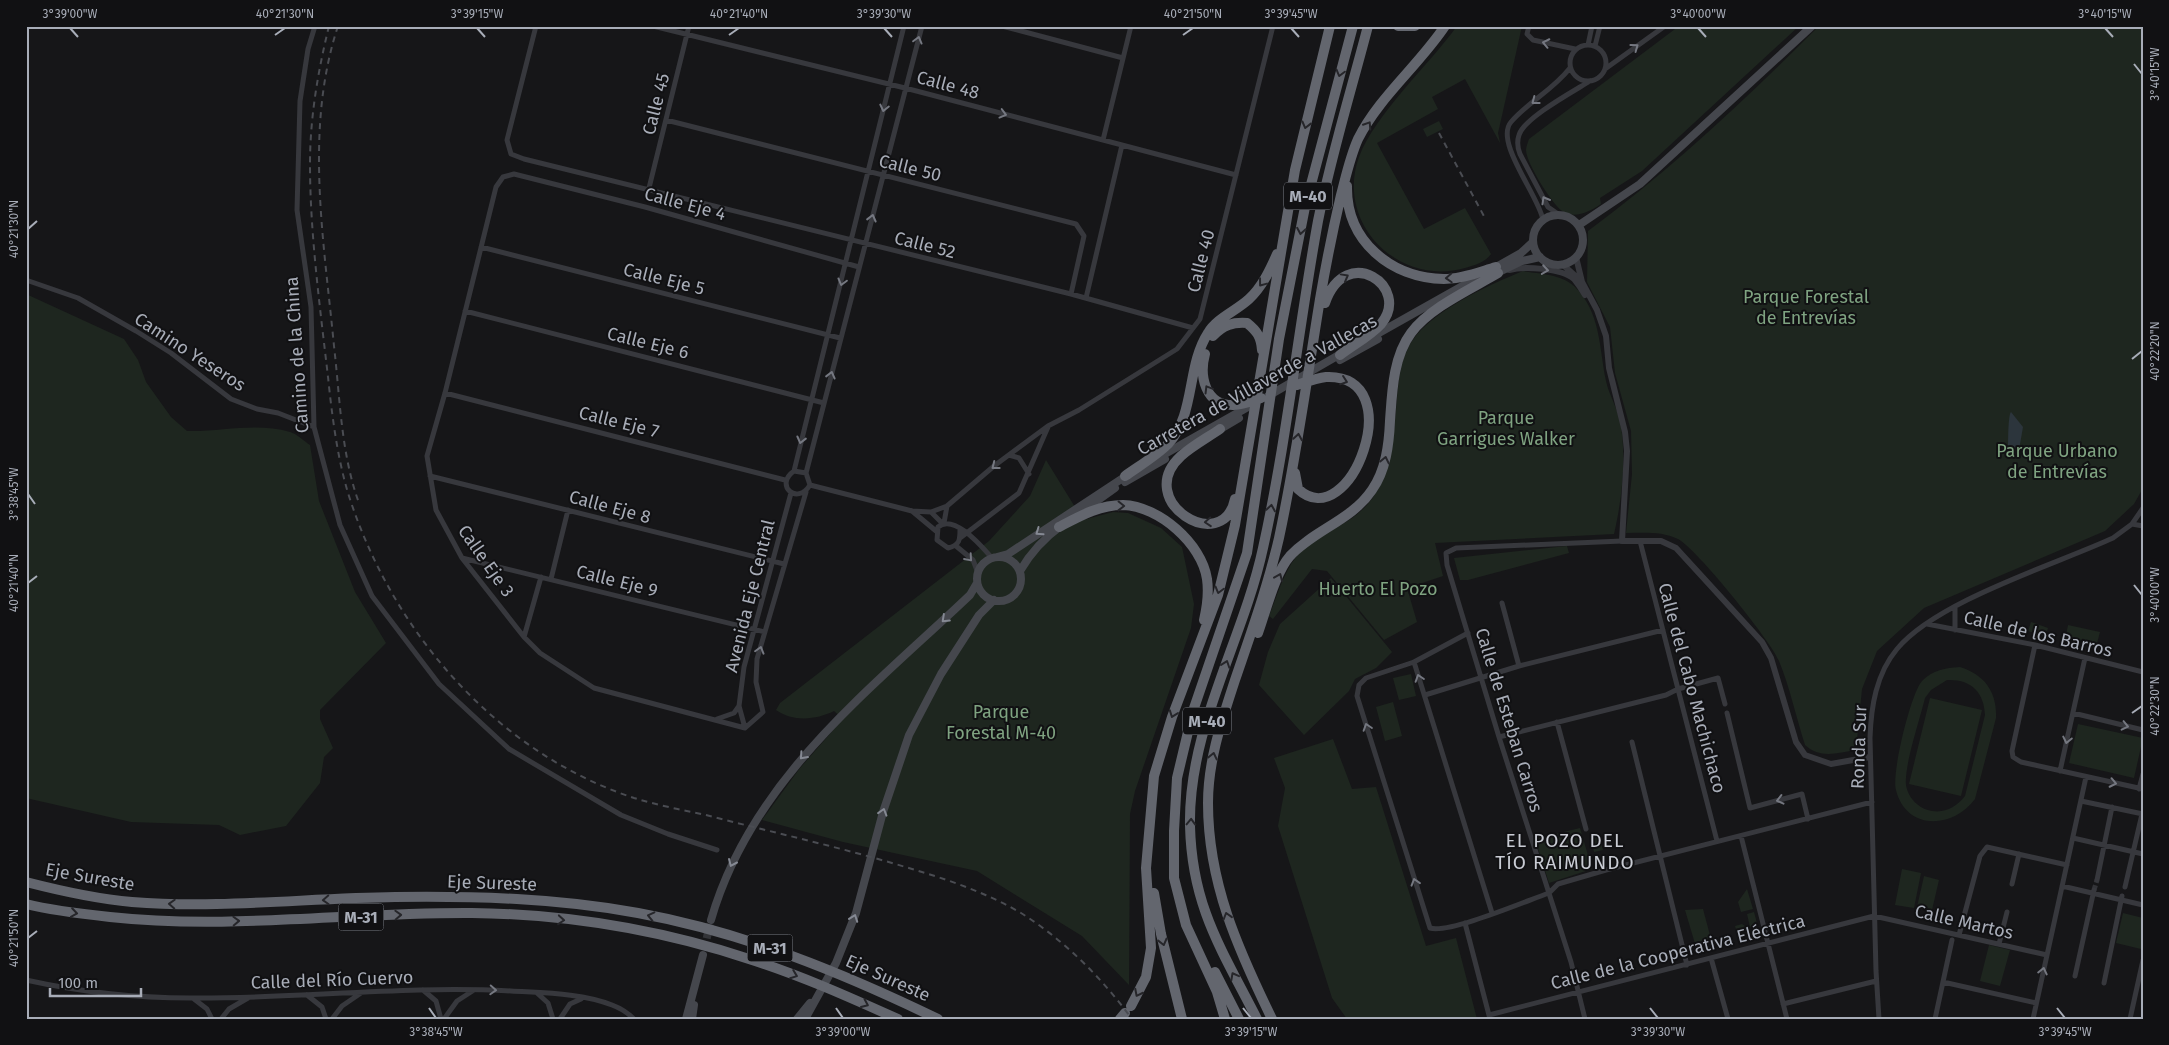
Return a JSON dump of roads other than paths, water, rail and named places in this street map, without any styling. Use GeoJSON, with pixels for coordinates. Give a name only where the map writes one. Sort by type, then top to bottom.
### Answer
{"type":"FeatureCollection","features":[{"type":"Feature","properties":{"kind":"highway"},"geometry":{"type":"LineString","coordinates":[[1125,1013],[1146,977],[1151,948],[1146,868],[1154,776],[1172,717],[1218,595],[1236,525],[1295,170],[1330,26]]}},
{"type":"Feature","properties":{"kind":"highway","name":"M-40"},"geometry":{"type":"LineString","coordinates":[[1239,1019],[1202,947],[1187,906],[1174,831],[1177,778],[1193,710],[1246,553],[1275,369],[1305,207],[1353,26]]}},
{"type":"Feature","properties":{"kind":"highway","name":"M-40"},"geometry":{"type":"LineString","coordinates":[[1257,1019],[1215,940],[1201,903],[1195,874],[1190,826],[1194,777],[1210,710],[1246,607],[1263,550],[1323,200],[1368,26]]}},
{"type":"Feature","properties":{"kind":"highway"},"geometry":{"type":"LineString","coordinates":[[1400,27],[1415,26]]}},
{"type":"Feature","properties":{"kind":"highway"},"geometry":{"type":"LineString","coordinates":[[1272,1019],[1232,934],[1223,905],[1213,864],[1209,828],[1210,772],[1222,719],[1267,584],[1294,463],[1329,246],[1348,169],[1358,139],[1375,114],[1445,26]]}},
{"type":"Feature","properties":{"kind":"highway"},"geometry":{"type":"LineString","coordinates":[[1348,169],[1347,197],[1356,228],[1370,248],[1386,263],[1411,274],[1445,279],[1497,270]]}},
{"type":"Feature","properties":{"kind":"highway"},"geometry":{"type":"LineString","coordinates":[[1125,476],[1168,444],[1177,431],[1184,417],[1199,348],[1209,331],[1220,320],[1250,299],[1268,275],[1283,239]]}},
{"type":"Feature","properties":{"kind":"highway"},"geometry":{"type":"LineString","coordinates":[[1222,719],[1288,558],[1306,541],[1354,510],[1363,502],[1378,482],[1387,450],[1395,376],[1399,360],[1410,334],[1424,319],[1497,270]]}},
{"type":"Feature","properties":{"kind":"highway"},"geometry":{"type":"LineString","coordinates":[[1315,333],[1329,292],[1335,283],[1343,277],[1357,272],[1373,276],[1380,282],[1388,296],[1388,312],[1382,323],[1340,355]]}},
{"type":"Feature","properties":{"kind":"highway"},"geometry":{"type":"LineString","coordinates":[[1262,364],[1261,341],[1256,330],[1247,323],[1238,322],[1220,329],[1212,338],[1206,350],[1201,373],[1208,392],[1214,399],[1225,404],[1234,405],[1266,397]]}},
{"type":"Feature","properties":{"kind":"highway"},"geometry":{"type":"LineString","coordinates":[[1294,463],[1296,483],[1302,493],[1318,500],[1334,494],[1349,478],[1360,460],[1370,426],[1367,405],[1357,388],[1349,381],[1325,377],[1297,385]]}},
{"type":"Feature","properties":{"kind":"highway"},"geometry":{"type":"LineString","coordinates":[[1220,429],[1181,456],[1172,468],[1168,492],[1178,513],[1189,521],[1202,524],[1213,523],[1226,517],[1234,507],[1246,457]]}},
{"type":"Feature","properties":{"kind":"highway"},"geometry":{"type":"LineString","coordinates":[[1059,527],[1096,509],[1126,505],[1156,515],[1183,536],[1202,562],[1207,577],[1208,592],[1191,669]]}},
{"type":"Feature","properties":{"kind":"highway"},"geometry":{"type":"LineString","coordinates":[[1174,831],[1174,878],[1186,925],[1217,992],[1225,1019]]}},
{"type":"Feature","properties":{"kind":"highway"},"geometry":{"type":"LineString","coordinates":[[1148,842],[1161,934],[1182,1019]]}},
{"type":"Feature","properties":{"kind":"highway","name":"Eje Sureste"},"geometry":{"type":"LineString","coordinates":[[26,882],[63,891],[131,902],[191,905],[394,897],[516,899],[628,911],[718,931],[840,974],[933,1016],[944,1019]]}},
{"type":"Feature","properties":{"kind":"highway","name":"Eje Sureste"},"geometry":{"type":"LineString","coordinates":[[26,904],[77,914],[201,923],[472,913],[509,915],[636,929],[714,948],[814,982],[898,1019]]}},
{"type":"Feature","properties":{"kind":"highway"},"geometry":{"type":"LineString","coordinates":[[1245,961],[1280,1019]]}},
{"type":"Feature","properties":{"kind":"main road"},"geometry":{"type":"LineString","coordinates":[[1579,225],[1640,184],[1812,26]]}},
{"type":"Feature","properties":{"kind":"main road"},"geometry":{"type":"LineString","coordinates":[[1558,214],[1573,220],[1579,225],[1583,242],[1576,257],[1562,264],[1546,262],[1540,256],[1534,242],[1534,234],[1543,220],[1558,214]]}},
{"type":"Feature","properties":{"kind":"main road","name":"Carretera de Villaverde a Vallecas"},"geometry":{"type":"LineString","coordinates":[[1020,572],[1028,556],[1041,541],[1127,480],[1220,429],[1497,270],[1534,242]]}},
{"type":"Feature","properties":{"kind":"main road","name":"Carretera de Villaverde a Vallecas"},"geometry":{"type":"LineString","coordinates":[[995,558],[1008,554],[1125,476],[1340,355],[1497,270],[1540,256]]}},
{"type":"Feature","properties":{"kind":"main road"},"geometry":{"type":"LineString","coordinates":[[995,558],[1011,560],[1020,572],[1021,578],[1017,591],[1007,599],[994,600],[983,594],[978,583],[978,573],[981,566],[995,558]]}},
{"type":"Feature","properties":{"kind":"main road"},"geometry":{"type":"LineString","coordinates":[[711,920],[718,895],[734,858],[770,797],[798,762],[836,720],[970,595],[978,583]]}},
{"type":"Feature","properties":{"kind":"main road"},"geometry":{"type":"LineString","coordinates":[[805,1019],[836,963],[856,913],[883,812],[908,735],[979,615],[994,600]]}},
{"type":"Feature","properties":{"kind":"main road"},"geometry":{"type":"LineString","coordinates":[[686,1019],[702,959],[692,1019]]}},
{"type":"Feature","properties":{"kind":"main road"},"geometry":{"type":"LineString","coordinates":[[796,1019],[818,994]]}},
{"type":"Feature","properties":{"kind":"street","name":"Camino de la China"},"geometry":{"type":"LineString","coordinates":[[315,26],[308,49],[300,101],[297,210],[300,245],[310,307],[314,427],[340,525],[372,596],[439,684],[509,750],[621,815],[668,834],[717,850]]}},
{"type":"Feature","properties":{"kind":"street","name":"Calle 52"},"geometry":{"type":"LineString","coordinates":[[536,26],[507,140],[512,154],[524,159],[649,188],[852,241],[1071,294],[1193,328]]}},
{"type":"Feature","properties":{"kind":"street","name":"Calle 48"},"geometry":{"type":"LineString","coordinates":[[653,26],[905,88],[1236,175]]}},
{"type":"Feature","properties":{"kind":"street","name":"Calle 45"},"geometry":{"type":"LineString","coordinates":[[649,188],[689,26]]}},
{"type":"Feature","properties":{"kind":"street"},"geometry":{"type":"LineString","coordinates":[[904,26],[847,263],[794,471],[785,480],[786,488],[791,493],[798,495],[806,492],[810,485],[806,473],[922,26]]}},
{"type":"Feature","properties":{"kind":"street"},"geometry":{"type":"LineString","coordinates":[[1002,26],[1123,58]]}},
{"type":"Feature","properties":{"kind":"street"},"geometry":{"type":"LineString","coordinates":[[1103,140],[1131,26]]}},
{"type":"Feature","properties":{"kind":"street","name":"Calle 40"},"geometry":{"type":"LineString","coordinates":[[932,512],[947,506],[1048,426],[1177,348],[1200,319],[1273,26]]}},
{"type":"Feature","properties":{"kind":"street"},"geometry":{"type":"LineString","coordinates":[[1529,26],[1527,34],[1534,40],[1575,50],[1588,45],[1595,46],[1603,53],[1605,69]]}},
{"type":"Feature","properties":{"kind":"street"},"geometry":{"type":"LineString","coordinates":[[1588,45],[1592,26]]}},
{"type":"Feature","properties":{"kind":"street"},"geometry":{"type":"LineString","coordinates":[[1595,46],[1600,26]]}},
{"type":"Feature","properties":{"kind":"street"},"geometry":{"type":"LineString","coordinates":[[1558,214],[1548,207],[1520,154],[1519,134],[1531,120],[1599,77],[1605,69],[1665,26]]}},
{"type":"Feature","properties":{"kind":"street"},"geometry":{"type":"LineString","coordinates":[[1575,50],[1570,58],[1570,68],[1575,77],[1590,81]]}},
{"type":"Feature","properties":{"kind":"street"},"geometry":{"type":"LineString","coordinates":[[1543,220],[1541,209],[1506,138],[1509,125],[1520,112],[1557,84],[1570,68]]}},
{"type":"Feature","properties":{"kind":"street","name":"Calle 50"},"geometry":{"type":"LineString","coordinates":[[666,120],[1076,224],[1084,236],[1071,294]]}},
{"type":"Feature","properties":{"kind":"street"},"geometry":{"type":"LineString","coordinates":[[1086,298],[1122,145]]}},
{"type":"Feature","properties":{"kind":"street","name":"Calle Eje 4"},"geometry":{"type":"LineString","coordinates":[[503,177],[514,174],[645,207],[859,267]]}},
{"type":"Feature","properties":{"kind":"street","name":"Calle Eje 3"},"geometry":{"type":"LineString","coordinates":[[503,177],[496,187],[445,393],[427,456],[436,510],[462,558],[524,637],[540,653],[594,688],[745,728]]}},
{"type":"Feature","properties":{"kind":"street","name":"Calle Eje 5"},"geometry":{"type":"LineString","coordinates":[[481,247],[840,338]]}},
{"type":"Feature","properties":{"kind":"street"},"geometry":{"type":"LineString","coordinates":[[1576,257],[1582,282],[1597,310],[1606,336],[1608,368],[1626,432],[1627,452],[1622,541],[1661,541],[1686,555],[1762,642],[1771,658],[1796,742],[1806,755],[1815,760],[1831,764],[1870,757]]}},
{"type":"Feature","properties":{"kind":"street"},"geometry":{"type":"LineString","coordinates":[[1562,264],[1582,282]]}},
{"type":"Feature","properties":{"kind":"street"},"geometry":{"type":"LineString","coordinates":[[1497,270],[1522,266],[1561,273],[1573,278],[1597,310]]}},
{"type":"Feature","properties":{"kind":"street","name":"Camino Yeseros"},"geometry":{"type":"LineString","coordinates":[[26,280],[78,298],[136,331],[171,353],[231,399],[256,409],[278,413],[314,427]]}},
{"type":"Feature","properties":{"kind":"street","name":"Calle Eje 6"},"geometry":{"type":"LineString","coordinates":[[465,311],[812,398],[824,403]]}},
{"type":"Feature","properties":{"kind":"street","name":"Calle Eje 7"},"geometry":{"type":"LineString","coordinates":[[445,393],[785,480]]}},
{"type":"Feature","properties":{"kind":"street"},"geometry":{"type":"LineString","coordinates":[[960,538],[1019,493],[1029,474],[1048,426]]}},
{"type":"Feature","properties":{"kind":"street"},"geometry":{"type":"LineString","coordinates":[[1009,455],[1019,458],[1029,474]]}},
{"type":"Feature","properties":{"kind":"street"},"geometry":{"type":"LineString","coordinates":[[794,471],[806,473]]}},
{"type":"Feature","properties":{"kind":"street","name":"Calle Eje 8"},"geometry":{"type":"LineString","coordinates":[[430,476],[784,564]]}},
{"type":"Feature","properties":{"kind":"street"},"geometry":{"type":"LineString","coordinates":[[810,485],[912,511],[932,512],[943,523],[951,523],[967,534],[995,558]]}},
{"type":"Feature","properties":{"kind":"street","name":"Avenida Eje Central"},"geometry":{"type":"LineString","coordinates":[[745,728],[763,712],[756,682],[757,659],[806,492]]}},
{"type":"Feature","properties":{"kind":"street","name":"Avenida Eje Central"},"geometry":{"type":"LineString","coordinates":[[739,706],[744,667],[755,630],[771,561],[791,493]]}},
{"type":"Feature","properties":{"kind":"street"},"geometry":{"type":"LineString","coordinates":[[936,531],[943,523],[947,506]]}},
{"type":"Feature","properties":{"kind":"street","name":"Ronda Sur"},"geometry":{"type":"LineString","coordinates":[[1879,1019],[1876,981],[1870,757],[1871,711],[1878,685],[1897,649],[1927,624],[1955,607],[2113,538],[2132,524],[2143,508]]}},
{"type":"Feature","properties":{"kind":"street"},"geometry":{"type":"LineString","coordinates":[[551,579],[568,510]]}},
{"type":"Feature","properties":{"kind":"street"},"geometry":{"type":"LineString","coordinates":[[912,511],[936,531],[937,540],[942,546],[948,548],[956,546],[960,538],[960,529]]}},
{"type":"Feature","properties":{"kind":"street"},"geometry":{"type":"LineString","coordinates":[[2132,524],[2143,526]]}},
{"type":"Feature","properties":{"kind":"street","name":"Calle de Esteban Carros"},"geometry":{"type":"LineString","coordinates":[[1585,1019],[1549,893],[1447,565],[1446,554],[1456,548],[1622,541]]}},
{"type":"Feature","properties":{"kind":"street","name":"Calle del Cabo Machichaco"},"geometry":{"type":"LineString","coordinates":[[1640,541],[1717,841]]}},
{"type":"Feature","properties":{"kind":"street"},"geometry":{"type":"LineString","coordinates":[[956,546],[973,560],[978,573]]}},
{"type":"Feature","properties":{"kind":"street","name":"Calle Eje 9"},"geometry":{"type":"LineString","coordinates":[[462,558],[765,632]]}},
{"type":"Feature","properties":{"kind":"street"},"geometry":{"type":"LineString","coordinates":[[524,637],[541,577]]}},
{"type":"Feature","properties":{"kind":"street"},"geometry":{"type":"LineString","coordinates":[[1502,603],[1519,666]]}},
{"type":"Feature","properties":{"kind":"street"},"geometry":{"type":"LineString","coordinates":[[1955,607],[1955,630]]}},
{"type":"Feature","properties":{"kind":"street","name":"Calle de los Barros"},"geometry":{"type":"LineString","coordinates":[[1927,624],[2035,646],[2143,672]]}},
{"type":"Feature","properties":{"kind":"street"},"geometry":{"type":"LineString","coordinates":[[1425,695],[1519,666],[1663,630]]}},
{"type":"Feature","properties":{"kind":"street"},"geometry":{"type":"LineString","coordinates":[[1468,632],[1414,662],[1366,678],[1359,685],[1357,696],[1430,928],[1436,930],[1465,923],[1549,893],[1558,884],[1872,802]]}},
{"type":"Feature","properties":{"kind":"street"},"geometry":{"type":"LineString","coordinates":[[2035,646],[2012,751],[2013,758],[2020,762],[2141,789],[2143,774]]}},
{"type":"Feature","properties":{"kind":"street"},"geometry":{"type":"LineString","coordinates":[[2060,771],[2085,658]]}},
{"type":"Feature","properties":{"kind":"street"},"geometry":{"type":"LineString","coordinates":[[1414,662],[1492,913]]}},
{"type":"Feature","properties":{"kind":"street"},"geometry":{"type":"LineString","coordinates":[[1499,737],[1666,695],[1678,689],[1718,678],[1725,704]]}},
{"type":"Feature","properties":{"kind":"street"},"geometry":{"type":"LineString","coordinates":[[713,720],[734,713],[739,706]]}},
{"type":"Feature","properties":{"kind":"street"},"geometry":{"type":"LineString","coordinates":[[739,706],[745,728]]}},
{"type":"Feature","properties":{"kind":"street"},"geometry":{"type":"LineString","coordinates":[[1727,713],[1750,808],[1802,794],[1808,819]]}},
{"type":"Feature","properties":{"kind":"street"},"geometry":{"type":"LineString","coordinates":[[2073,713],[2143,730]]}},
{"type":"Feature","properties":{"kind":"street"},"geometry":{"type":"LineString","coordinates":[[1557,722],[1586,829]]}},
{"type":"Feature","properties":{"kind":"street"},"geometry":{"type":"LineString","coordinates":[[1632,742],[1687,965]]}},
{"type":"Feature","properties":{"kind":"street"},"geometry":{"type":"LineString","coordinates":[[2033,1019],[2086,777]]}},
{"type":"Feature","properties":{"kind":"street"},"geometry":{"type":"LineString","coordinates":[[2081,801],[2143,814],[2125,887]]}},
{"type":"Feature","properties":{"kind":"street"},"geometry":{"type":"LineString","coordinates":[[2097,880],[2112,807]]}},
{"type":"Feature","properties":{"kind":"street"},"geometry":{"type":"LineString","coordinates":[[1741,836],[1787,1019]]}},
{"type":"Feature","properties":{"kind":"street"},"geometry":{"type":"LineString","coordinates":[[2073,838],[2143,854]]}},
{"type":"Feature","properties":{"kind":"street"},"geometry":{"type":"LineString","coordinates":[[1959,936],[1980,856],[1987,847],[2067,865]]}},
{"type":"Feature","properties":{"kind":"street"},"geometry":{"type":"LineString","coordinates":[[2012,884],[2019,854]]}},
{"type":"Feature","properties":{"kind":"street"},"geometry":{"type":"LineString","coordinates":[[2062,886],[2122,898],[2143,905]]}},
{"type":"Feature","properties":{"kind":"street"},"geometry":{"type":"LineString","coordinates":[[2075,976],[2094,892]]}},
{"type":"Feature","properties":{"kind":"street"},"geometry":{"type":"LineString","coordinates":[[2104,983],[2122,898]]}},
{"type":"Feature","properties":{"kind":"street"},"geometry":{"type":"LineString","coordinates":[[1999,944],[2006,912]]}},
{"type":"Feature","properties":{"kind":"street","name":"Calle Martos"},"geometry":{"type":"LineString","coordinates":[[1874,916],[2047,955]]}},
{"type":"Feature","properties":{"kind":"street","name":"Calle de la Cooperativa Eléctrica"},"geometry":{"type":"LineString","coordinates":[[1490,1017],[1578,992],[1874,916]]}},
{"type":"Feature","properties":{"kind":"street"},"geometry":{"type":"LineString","coordinates":[[1465,923],[1490,1017]]}},
{"type":"Feature","properties":{"kind":"street","name":"Calle Martos"},"geometry":{"type":"LineString","coordinates":[[1935,1019],[1952,940]]}},
{"type":"Feature","properties":{"kind":"street"},"geometry":{"type":"LineString","coordinates":[[1712,958],[1727,1019]]}},
{"type":"Feature","properties":{"kind":"street"},"geometry":{"type":"LineString","coordinates":[[2130,1019],[2143,960]]}},
{"type":"Feature","properties":{"kind":"street","name":"Calle del Río Cuervo"},"geometry":{"type":"LineString","coordinates":[[26,980],[60,988],[126,995],[191,998],[476,989],[536,992],[582,998],[614,1005],[634,1019]]}},
{"type":"Feature","properties":{"kind":"street"},"geometry":{"type":"LineString","coordinates":[[1783,1004],[1876,981]]}},
{"type":"Feature","properties":{"kind":"street"},"geometry":{"type":"LineString","coordinates":[[1943,982],[2036,1003]]}},
{"type":"Feature","properties":{"kind":"street"},"geometry":{"type":"LineString","coordinates":[[443,1019],[457,1001],[476,989]]}},
{"type":"Feature","properties":{"kind":"street"},"geometry":{"type":"LineString","coordinates":[[423,990],[436,1001],[443,1019]]}},
{"type":"Feature","properties":{"kind":"street"},"geometry":{"type":"LineString","coordinates":[[332,1019],[342,1006],[365,992]]}},
{"type":"Feature","properties":{"kind":"street"},"geometry":{"type":"LineString","coordinates":[[536,992],[548,1003],[553,1019]]}},
{"type":"Feature","properties":{"kind":"street"},"geometry":{"type":"LineString","coordinates":[[307,994],[322,1007],[326,1019]]}},
{"type":"Feature","properties":{"kind":"street"},"geometry":{"type":"LineString","coordinates":[[221,1019],[234,1005],[251,996]]}},
{"type":"Feature","properties":{"kind":"street"},"geometry":{"type":"LineString","coordinates":[[191,998],[204,1005],[212,1019]]}},
{"type":"Feature","properties":{"kind":"street"},"geometry":{"type":"LineString","coordinates":[[560,1019],[570,1004],[582,998]]}},
{"type":"Feature","properties":{"kind":"tunnel"},"geometry":{"type":"LineString","coordinates":[[2094,890],[2097,880]]}},
{"type":"Feature","properties":{"kind":"tunnel"},"geometry":{"type":"LineString","coordinates":[[704,950],[710,924]]}},
{"type":"Feature","properties":{"kind":"railway"},"geometry":{"type":"LineString","coordinates":[[329,26],[315,94],[311,129],[310,190],[316,270],[335,435],[348,493],[367,544],[391,592],[421,638],[455,680],[494,717],[537,750],[584,777],[634,798],[861,854],[940,878],[981,893],[1021,913],[1052,935],[1095,975],[1132,1019]]}},
{"type":"Feature","properties":{"kind":"railway"},"geometry":{"type":"LineString","coordinates":[[338,26],[328,65],[322,105],[319,145],[320,185],[322,226],[342,426],[348,465],[359,503]]}},
{"type":"Feature","properties":{"kind":"railway"},"geometry":{"type":"LineString","coordinates":[[1439,133],[1485,218]]}},
{"type":"Feature","properties":{"kind":"district","name":"EL POZO DEL TÍO RAIMUNDO"},"geometry":{"type":"Point","coordinates":[1565,851]}},
{"type":"Feature","properties":{"kind":"park label","name":"Parque Forestal de Entrevías"},"geometry":{"type":"Point","coordinates":[1806,307]}},
{"type":"Feature","properties":{"kind":"park label","name":"Parque Garrigues Walker"},"geometry":{"type":"Point","coordinates":[1506,428]}},
{"type":"Feature","properties":{"kind":"park label","name":"Parque Urbano de Entrevías"},"geometry":{"type":"Point","coordinates":[2057,461]}},
{"type":"Feature","properties":{"kind":"park label","name":"Huerto El Pozo"},"geometry":{"type":"Point","coordinates":[1378,589]}},
{"type":"Feature","properties":{"kind":"park label","name":"Parque Forestal M-40"},"geometry":{"type":"Point","coordinates":[1001,722]}}]}
